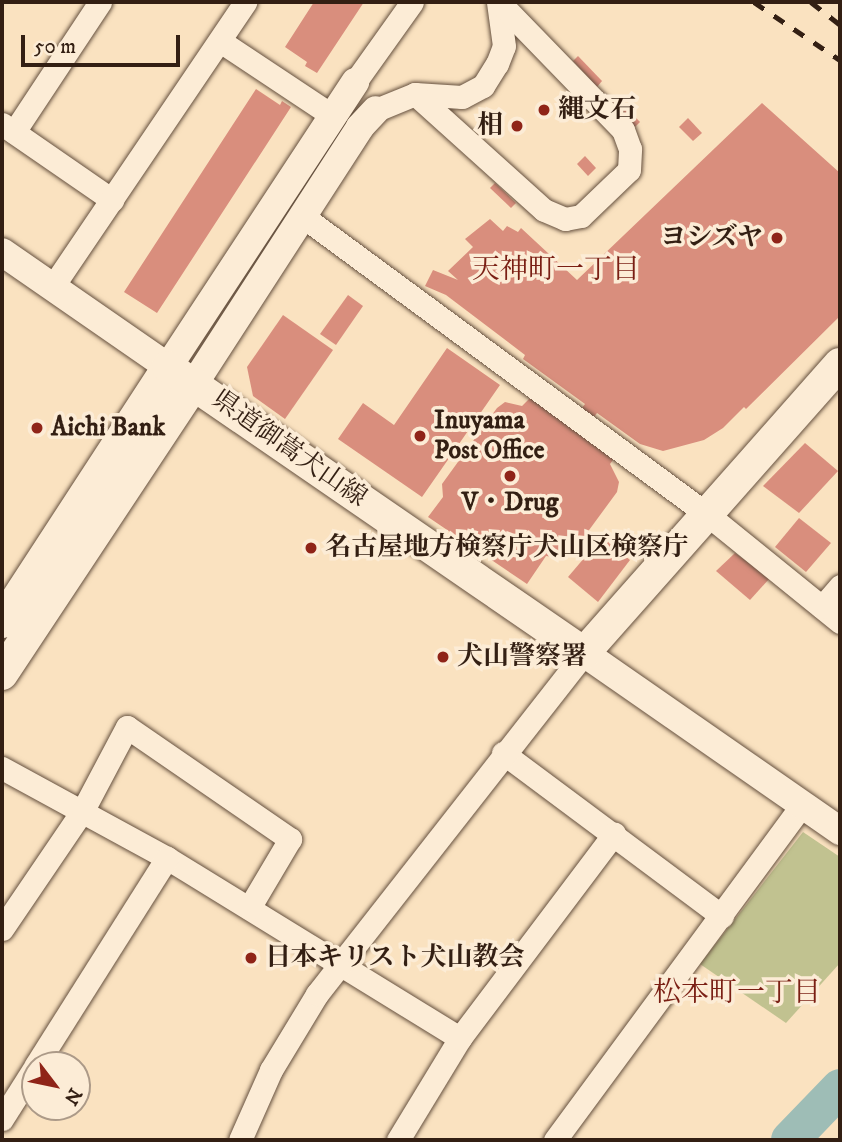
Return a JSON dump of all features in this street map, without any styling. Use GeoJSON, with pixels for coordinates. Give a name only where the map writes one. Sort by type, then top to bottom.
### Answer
{"type":"FeatureCollection","features":[{"type":"Feature","properties":{"kind":"main road"},"geometry":{"type":"LineString","coordinates":[[584,653],[840,364]]}},
{"type":"Feature","properties":{"kind":"main road","name":"県道御嵩犬山線"},"geometry":{"type":"LineString","coordinates":[[168,367],[584,653]]}},
{"type":"Feature","properties":{"kind":"main road"},"geometry":{"type":"LineString","coordinates":[[2,622],[168,367]]}},
{"type":"Feature","properties":{"kind":"main road","name":"県道御嵩犬山線"},"geometry":{"type":"LineString","coordinates":[[2,674],[194,384]]}},
{"type":"Feature","properties":{"kind":"street"},"geometry":{"type":"LineString","coordinates":[[100,2],[8,128],[112,200]]}},
{"type":"Feature","properties":{"kind":"street"},"geometry":{"type":"LineString","coordinates":[[53,286],[246,2]]}},
{"type":"Feature","properties":{"kind":"street"},"geometry":{"type":"LineString","coordinates":[[2,252],[168,367],[355,82],[412,2]]}},
{"type":"Feature","properties":{"kind":"street"},"geometry":{"type":"LineString","coordinates":[[194,384],[301,215],[360,127],[376,110],[415,94],[462,97],[483,86],[504,46],[498,2]]}},
{"type":"Feature","properties":{"kind":"street"},"geometry":{"type":"LineString","coordinates":[[415,94],[544,210],[565,219],[581,216],[629,170],[630,149],[623,130],[498,2]]}},
{"type":"Feature","properties":{"kind":"street"},"geometry":{"type":"LineString","coordinates":[[220,41],[333,116]]}},
{"type":"Feature","properties":{"kind":"street"},"geometry":{"type":"LineString","coordinates":[[301,215],[708,515],[831,615],[840,586]]}},
{"type":"Feature","properties":{"kind":"street"},"geometry":{"type":"LineString","coordinates":[[240,1140],[271,1070],[317,994],[503,753],[584,653],[840,831]]}},
{"type":"Feature","properties":{"kind":"street"},"geometry":{"type":"LineString","coordinates":[[2,929],[83,810],[127,727],[290,839],[249,908]]}},
{"type":"Feature","properties":{"kind":"street"},"geometry":{"type":"LineString","coordinates":[[503,753],[723,916]]}},
{"type":"Feature","properties":{"kind":"street"},"geometry":{"type":"LineString","coordinates":[[2,768],[167,858],[460,1038]]}},
{"type":"Feature","properties":{"kind":"street"},"geometry":{"type":"LineString","coordinates":[[555,1140],[723,916],[802,805]]}},
{"type":"Feature","properties":{"kind":"street"},"geometry":{"type":"LineString","coordinates":[[398,1140],[460,1038],[614,834]]}},
{"type":"Feature","properties":{"kind":"street"},"geometry":{"type":"LineString","coordinates":[[45,1051],[167,858]]}},
{"type":"Feature","properties":{"kind":"street"},"geometry":{"type":"LineString","coordinates":[[2,1119],[21,1089]]}},
{"type":"Feature","properties":{"kind":"green space"},"geometry":{"type":"Polygon","coordinates":[[[803,832],[840,857],[840,963],[786,1023],[700,964],[803,832]]]}},
{"type":"Feature","properties":{"kind":"building"},"geometry":{"type":"Polygon","coordinates":[[[314,2],[364,2],[317,73],[305,66],[307,62],[285,47],[314,2]]]}},
{"type":"Feature","properties":{"kind":"building"},"geometry":{"type":"Polygon","coordinates":[[[578,56],[602,81],[597,87],[573,61],[578,56]]]}},
{"type":"Feature","properties":{"kind":"building"},"geometry":{"type":"Polygon","coordinates":[[[256,89],[280,105],[282,101],[291,107],[157,313],[124,292],[256,89]]]}},
{"type":"Feature","properties":{"kind":"building"},"geometry":{"type":"Polygon","coordinates":[[[617,98],[640,122],[635,127],[612,103],[617,98]]]}},
{"type":"Feature","properties":{"kind":"building"},"geometry":{"type":"Polygon","coordinates":[[[762,103],[840,173],[840,316],[746,409],[744,407],[723,428],[704,440],[663,451],[640,444],[597,413],[585,429],[618,453],[610,464],[619,482],[617,492],[570,556],[546,556],[527,584],[428,517],[443,497],[442,484],[497,408],[505,402],[522,406],[532,396],[573,420],[585,404],[523,359],[525,355],[446,295],[425,286],[433,270],[458,280],[448,271],[473,247],[465,239],[490,219],[503,231],[507,226],[518,232],[521,228],[577,280],[762,103]]]}},
{"type":"Feature","properties":{"kind":"building"},"geometry":{"type":"Polygon","coordinates":[[[688,118],[702,133],[693,141],[679,127],[688,118]]]}},
{"type":"Feature","properties":{"kind":"building"},"geometry":{"type":"Polygon","coordinates":[[[585,156],[596,168],[588,176],[577,164],[585,156]]]}},
{"type":"Feature","properties":{"kind":"building"},"geometry":{"type":"Polygon","coordinates":[[[495,183],[516,203],[511,208],[490,188],[495,183]]]}},
{"type":"Feature","properties":{"kind":"building"},"geometry":{"type":"Polygon","coordinates":[[[348,295],[363,306],[336,345],[320,334],[348,295]]]}},
{"type":"Feature","properties":{"kind":"building"},"geometry":{"type":"Polygon","coordinates":[[[283,315],[333,350],[285,419],[253,396],[247,367],[283,315]]]}},
{"type":"Feature","properties":{"kind":"building"},"geometry":{"type":"Polygon","coordinates":[[[447,348],[500,385],[422,497],[338,439],[363,403],[394,425],[447,348]]]}},
{"type":"Feature","properties":{"kind":"building"},"geometry":{"type":"Polygon","coordinates":[[[805,443],[838,471],[799,513],[763,486],[805,443]]]}},
{"type":"Feature","properties":{"kind":"building"},"geometry":{"type":"Polygon","coordinates":[[[799,518],[831,543],[806,572],[775,547],[799,518]]]}},
{"type":"Feature","properties":{"kind":"building"},"geometry":{"type":"Polygon","coordinates":[[[602,537],[630,560],[598,602],[568,577],[602,537]]]}},
{"type":"Feature","properties":{"kind":"building"},"geometry":{"type":"Polygon","coordinates":[[[735,553],[770,578],[750,600],[716,571],[735,553]]]}},
{"type":"Feature","properties":{"kind":"waterway"},"geometry":{"type":"LineString","coordinates":[[790,1140],[840,1088]]}},
{"type":"Feature","properties":{"kind":"railway"},"geometry":{"type":"LineString","coordinates":[[754,2],[840,60]]}},
{"type":"Feature","properties":{"kind":"railway"},"geometry":{"type":"LineString","coordinates":[[811,2],[840,25]]}},
{"type":"Feature","properties":{"kind":"place","name":"縄文石"},"geometry":{"type":"Point","coordinates":[544,110]}},
{"type":"Feature","properties":{"kind":"place","name":"相"},"geometry":{"type":"Point","coordinates":[517,126]}},
{"type":"Feature","properties":{"kind":"place","name":"ヨシズヤ"},"geometry":{"type":"Point","coordinates":[777,238]}},
{"type":"Feature","properties":{"kind":"place","name":"Aichi Bank"},"geometry":{"type":"Point","coordinates":[37,428]}},
{"type":"Feature","properties":{"kind":"place","name":"Inuyama Post Office"},"geometry":{"type":"Point","coordinates":[420,436]}},
{"type":"Feature","properties":{"kind":"place","name":"V・Drug"},"geometry":{"type":"Point","coordinates":[510,476]}},
{"type":"Feature","properties":{"kind":"place","name":"名古屋地方検察庁犬山区検察庁"},"geometry":{"type":"Point","coordinates":[311,548]}},
{"type":"Feature","properties":{"kind":"place","name":"犬山警察署"},"geometry":{"type":"Point","coordinates":[443,657]}},
{"type":"Feature","properties":{"kind":"place","name":"日本キリスト犬山教会"},"geometry":{"type":"Point","coordinates":[251,958]}},
{"type":"Feature","properties":{"kind":"district","name":"天神町一丁目"},"geometry":{"type":"Point","coordinates":[556,270]}},
{"type":"Feature","properties":{"kind":"district","name":"松本町一丁目"},"geometry":{"type":"Point","coordinates":[737,993]}}]}
